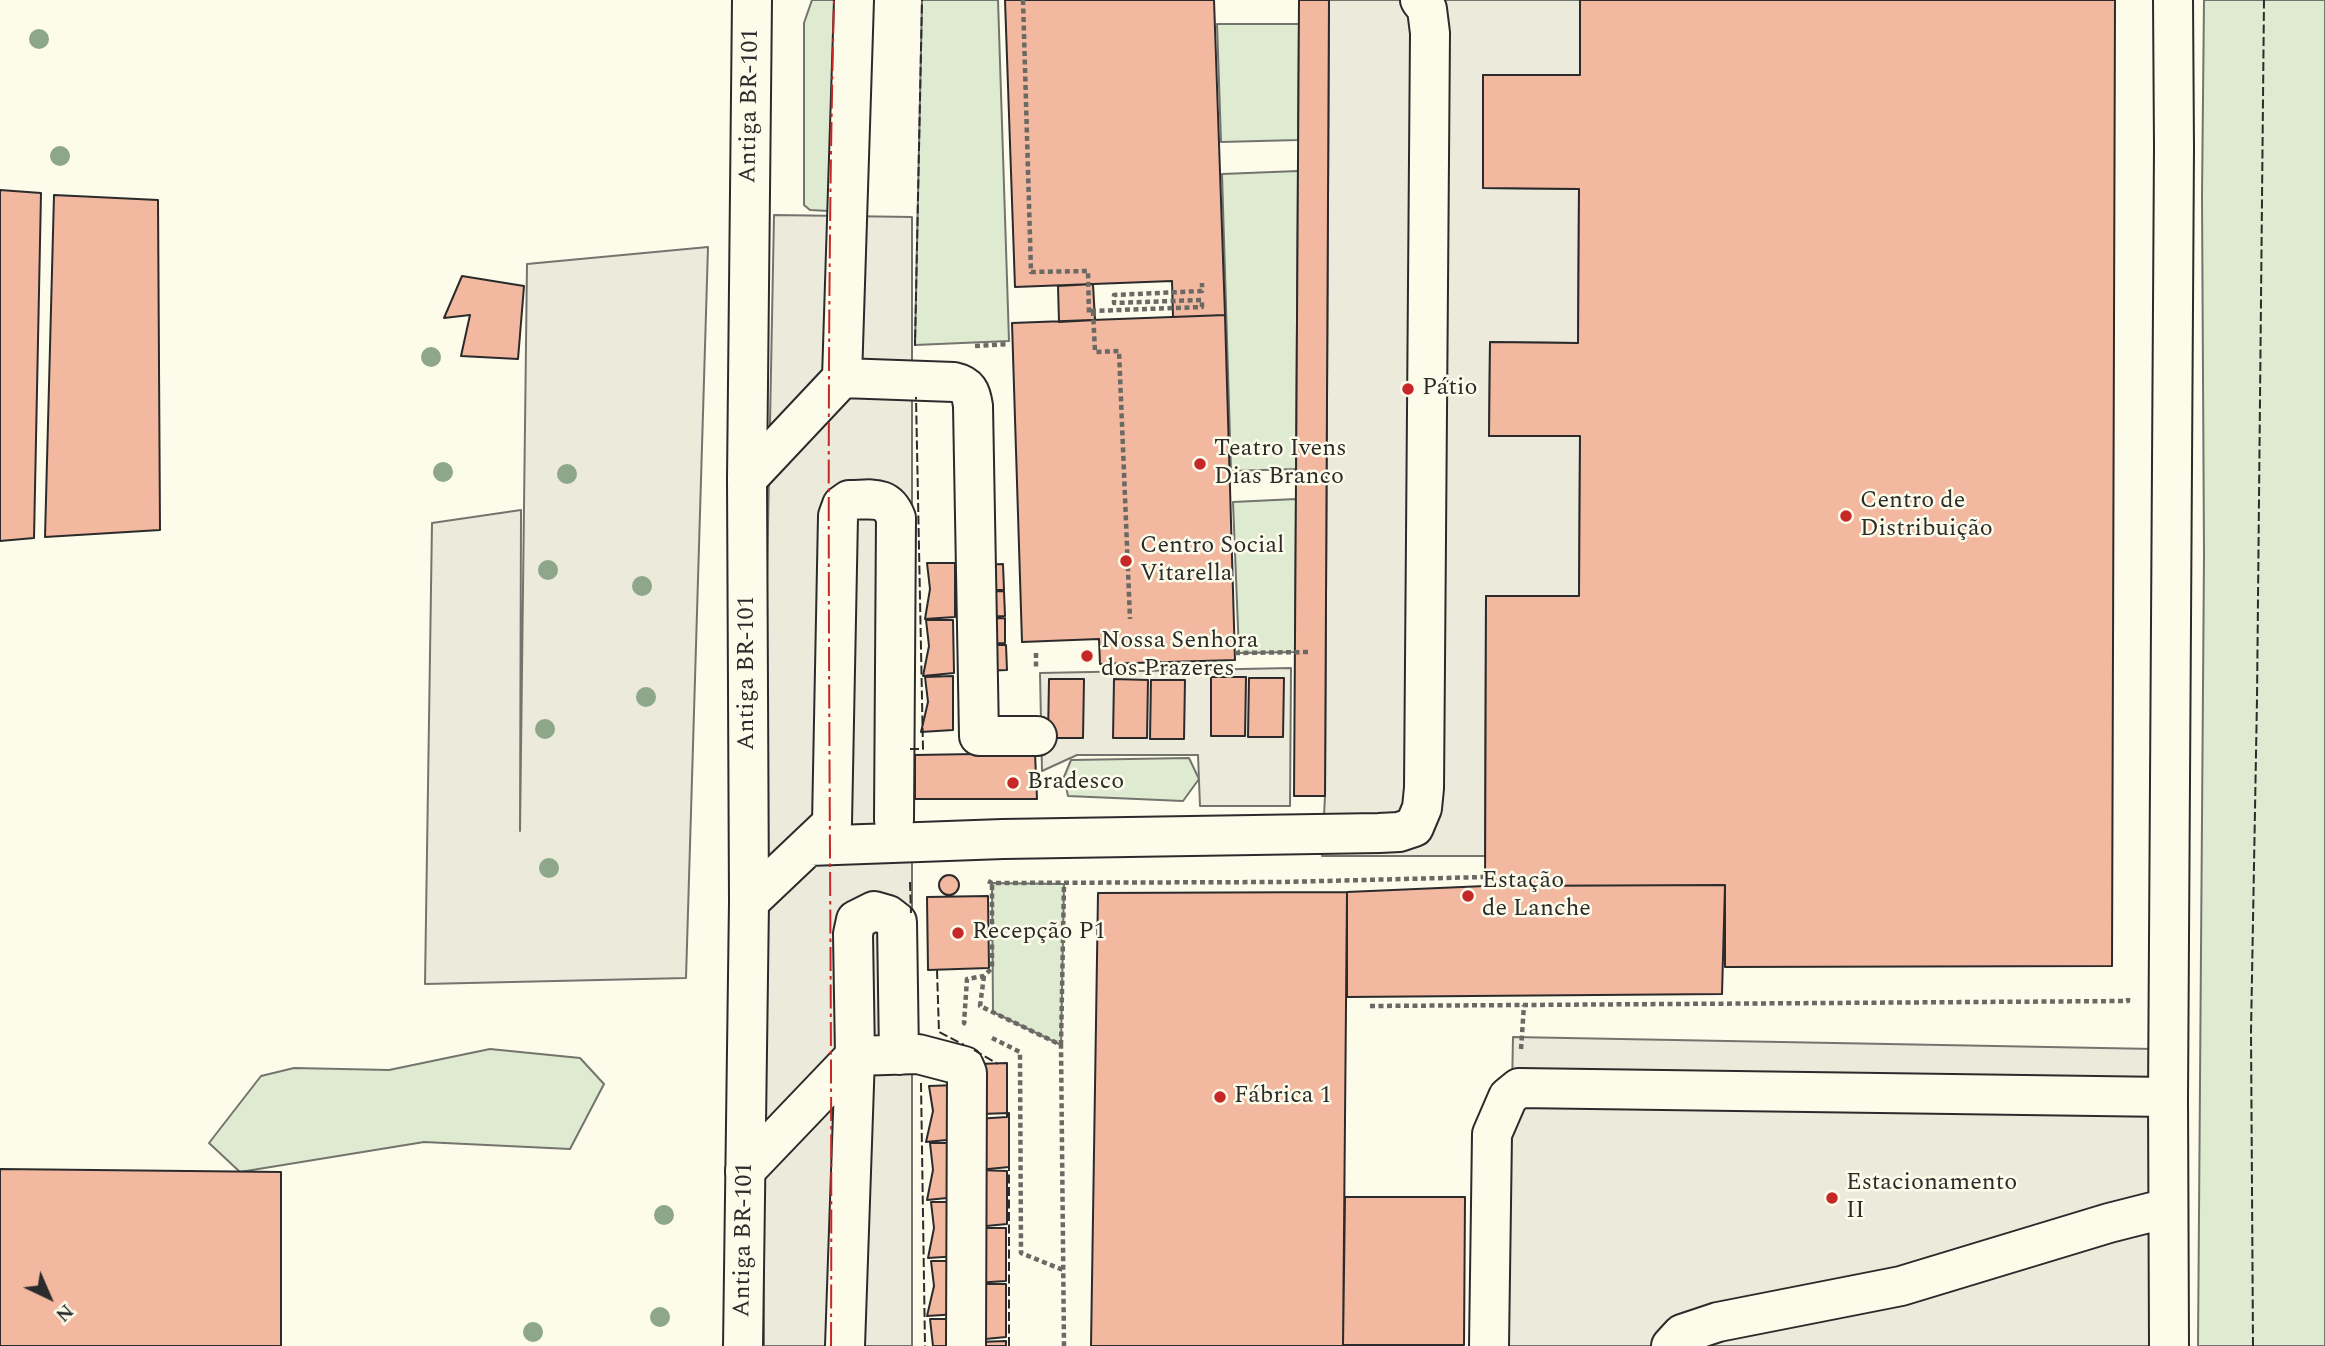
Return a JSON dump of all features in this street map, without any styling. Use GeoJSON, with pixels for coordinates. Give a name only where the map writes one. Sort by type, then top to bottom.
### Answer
{"type":"FeatureCollection","features":[{"type":"Feature","properties":{"kind":"main road","name":"Antiga BR-101"},"geometry":{"type":"LineString","coordinates":[[743,1346],[749,902],[747,479],[752,0]]}},
{"type":"Feature","properties":{"kind":"main road"},"geometry":{"type":"LineString","coordinates":[[747,479],[842,378],[854,0]]}},
{"type":"Feature","properties":{"kind":"main road"},"geometry":{"type":"LineString","coordinates":[[2169,1346],[2173,0]]}},
{"type":"Feature","properties":{"kind":"main road"},"geometry":{"type":"LineString","coordinates":[[821,834],[1003,839],[1399,832],[1414,827],[1422,808],[1430,33],[1428,3]]}},
{"type":"Feature","properties":{"kind":"main road"},"geometry":{"type":"LineString","coordinates":[[842,378],[954,382],[970,390],[979,736],[1037,736]]}},
{"type":"Feature","properties":{"kind":"main road"},"geometry":{"type":"LineString","coordinates":[[749,902],[821,834],[838,516],[842,505],[849,500],[883,500],[892,507],[896,518],[906,836]]}},
{"type":"Feature","properties":{"kind":"main road"},"geometry":{"type":"LineString","coordinates":[[845,1346],[855,1056],[853,934],[856,920],[874,911],[888,915],[897,922],[899,1055]]}},
{"type":"Feature","properties":{"kind":"main road"},"geometry":{"type":"LineString","coordinates":[[745,1171],[855,1056],[918,1054],[954,1061],[964,1066],[968,1073],[966,1346]]}},
{"type":"Feature","properties":{"kind":"main road"},"geometry":{"type":"LineString","coordinates":[[1489,1346],[1492,1134],[1507,1097],[1519,1088],[2168,1097]]}},
{"type":"Feature","properties":{"kind":"main road"},"geometry":{"type":"LineString","coordinates":[[1671,1346],[1682,1334],[1718,1322],[1901,1286],[2109,1223],[2168,1208]]}},
{"type":"Feature","properties":{"kind":"path"},"geometry":{"type":"LineString","coordinates":[[1023,0],[1031,272],[1088,271],[1094,352],[1119,351],[1130,619]]}},
{"type":"Feature","properties":{"kind":"path"},"geometry":{"type":"LineString","coordinates":[[1091,315],[1202,307],[1202,300],[1114,303],[1114,295],[1202,291],[1202,283]]}},
{"type":"Feature","properties":{"kind":"path"},"geometry":{"type":"LineString","coordinates":[[1235,653],[1310,652]]}},
{"type":"Feature","properties":{"kind":"path"},"geometry":{"type":"LineString","coordinates":[[1036,653],[1036,669]]}},
{"type":"Feature","properties":{"kind":"path"},"geometry":{"type":"LineString","coordinates":[[999,883],[1485,877]]}},
{"type":"Feature","properties":{"kind":"path"},"geometry":{"type":"LineString","coordinates":[[975,1029],[964,1023],[967,979],[984,976],[992,968],[992,883]]}},
{"type":"Feature","properties":{"kind":"path"},"geometry":{"type":"LineString","coordinates":[[1064,884],[1061,1045],[1064,1346]]}},
{"type":"Feature","properties":{"kind":"path"},"geometry":{"type":"LineString","coordinates":[[984,976],[980,1006],[1061,1045]]}},
{"type":"Feature","properties":{"kind":"path"},"geometry":{"type":"LineString","coordinates":[[1370,1006],[2128,1001],[2128,987]]}},
{"type":"Feature","properties":{"kind":"path"},"geometry":{"type":"LineString","coordinates":[[986,1035],[1020,1052],[1021,1253],[1063,1270]]}},
{"type":"Feature","properties":{"kind":"green space"},"geometry":{"type":"Polygon","coordinates":[[[812,0],[845,0],[829,211],[810,210],[804,205],[804,23],[812,0]]]}},
{"type":"Feature","properties":{"kind":"green space"},"geometry":{"type":"Polygon","coordinates":[[[922,0],[998,0],[1009,341],[915,345],[922,0]]]}},
{"type":"Feature","properties":{"kind":"green space"},"geometry":{"type":"Polygon","coordinates":[[[2204,0],[2325,0],[2325,1346],[2198,1346],[2204,555],[2204,0]]]}},
{"type":"Feature","properties":{"kind":"green space"},"geometry":{"type":"Polygon","coordinates":[[[1217,24],[1299,24],[1298,140],[1221,142],[1217,24]]]}},
{"type":"Feature","properties":{"kind":"green space"},"geometry":{"type":"Polygon","coordinates":[[[1298,171],[1296,469],[1231,471],[1222,174],[1298,171]]]}},
{"type":"Feature","properties":{"kind":"green space"},"geometry":{"type":"Polygon","coordinates":[[[1296,499],[1295,652],[1239,653],[1233,502],[1296,499]]]}},
{"type":"Feature","properties":{"kind":"green space"},"geometry":{"type":"Polygon","coordinates":[[[1189,758],[1199,779],[1183,801],[1068,796],[1064,777],[1071,760],[1189,758]]]}},
{"type":"Feature","properties":{"kind":"green space"},"geometry":{"type":"Polygon","coordinates":[[[992,883],[1064,884],[1061,1045],[993,1012],[992,883]]]}},
{"type":"Feature","properties":{"kind":"green space"},"geometry":{"type":"Polygon","coordinates":[[[490,1049],[580,1058],[604,1084],[570,1149],[424,1142],[240,1172],[209,1143],[261,1076],[294,1068],[389,1070],[490,1049]]]}},
{"type":"Feature","properties":{"kind":"shaded area","name":"Pátio"},"geometry":{"type":"Polygon","coordinates":[[[1329,0],[1580,0],[1580,75],[1483,75],[1483,188],[1579,189],[1578,343],[1490,342],[1489,436],[1580,436],[1579,596],[1486,596],[1485,856],[1322,856],[1325,796],[1329,0]]]}},
{"type":"Feature","properties":{"kind":"shaded area"},"geometry":{"type":"Polygon","coordinates":[[[774,215],[912,217],[912,1346],[764,1346],[761,890],[774,215]]]}},
{"type":"Feature","properties":{"kind":"shaded area"},"geometry":{"type":"Polygon","coordinates":[[[708,247],[686,978],[425,984],[432,523],[521,510],[520,831],[527,264],[708,247]]]}},
{"type":"Feature","properties":{"kind":"shaded area"},"geometry":{"type":"Polygon","coordinates":[[[1291,668],[1290,806],[1200,806],[1198,755],[1077,755],[1042,771],[1040,673],[1291,668]]]}},
{"type":"Feature","properties":{"kind":"shaded area","name":"Estacionamento II"},"geometry":{"type":"Polygon","coordinates":[[[1513,1037],[2155,1049],[2152,1346],[1507,1346],[1513,1037]]]}},
{"type":"Feature","properties":{"kind":"building"},"geometry":{"type":"Polygon","coordinates":[[[1005,0],[1214,0],[1225,315],[1173,317],[1172,281],[1015,287],[1005,0]]]}},
{"type":"Feature","properties":{"kind":"building"},"geometry":{"type":"Polygon","coordinates":[[[1299,0],[1329,0],[1325,796],[1294,796],[1299,0]]]}},
{"type":"Feature","properties":{"kind":"building","name":"Centro de Distribuição"},"geometry":{"type":"Polygon","coordinates":[[[1580,0],[2115,0],[2112,966],[1725,967],[1725,885],[1485,886],[1486,596],[1579,596],[1580,436],[1489,436],[1490,342],[1578,343],[1579,189],[1483,188],[1483,75],[1580,75],[1580,0]]]}},
{"type":"Feature","properties":{"kind":"building"},"geometry":{"type":"Polygon","coordinates":[[[0,190],[41,193],[34,538],[0,541],[0,190]]]}},
{"type":"Feature","properties":{"kind":"building"},"geometry":{"type":"Polygon","coordinates":[[[54,195],[158,200],[160,530],[45,537],[54,195]]]}},
{"type":"Feature","properties":{"kind":"building"},"geometry":{"type":"Polygon","coordinates":[[[462,276],[524,286],[518,359],[461,356],[470,315],[444,318],[462,276]]]}},
{"type":"Feature","properties":{"kind":"building"},"geometry":{"type":"Polygon","coordinates":[[[1093,284],[1095,320],[1059,322],[1058,286],[1093,284]]]}},
{"type":"Feature","properties":{"kind":"building","name":"Centro Social Vitarella"},"geometry":{"type":"Polygon","coordinates":[[[1225,315],[1235,660],[1100,664],[1099,639],[1022,642],[1012,323],[1225,315]]]}},
{"type":"Feature","properties":{"kind":"building"},"geometry":{"type":"Polygon","coordinates":[[[927,563],[955,563],[955,617],[925,619],[930,589],[927,563]]]}},
{"type":"Feature","properties":{"kind":"building"},"geometry":{"type":"Polygon","coordinates":[[[1003,564],[1004,590],[981,590],[980,565],[1003,564]]]}},
{"type":"Feature","properties":{"kind":"building"},"geometry":{"type":"Polygon","coordinates":[[[1004,591],[1005,616],[982,617],[981,592],[1004,591]]]}},
{"type":"Feature","properties":{"kind":"building"},"geometry":{"type":"Polygon","coordinates":[[[1005,618],[1005,643],[982,644],[982,619],[1005,618]]]}},
{"type":"Feature","properties":{"kind":"building"},"geometry":{"type":"Polygon","coordinates":[[[926,620],[953,620],[954,673],[923,676],[929,646],[926,620]]]}},
{"type":"Feature","properties":{"kind":"building"},"geometry":{"type":"Polygon","coordinates":[[[983,645],[1006,645],[1007,670],[983,671],[983,645]]]}},
{"type":"Feature","properties":{"kind":"building"},"geometry":{"type":"Polygon","coordinates":[[[953,676],[953,730],[921,732],[928,702],[925,677],[953,676]]]}},
{"type":"Feature","properties":{"kind":"building"},"geometry":{"type":"Polygon","coordinates":[[[1211,677],[1246,677],[1245,736],[1211,736],[1211,677]]]}},
{"type":"Feature","properties":{"kind":"building"},"geometry":{"type":"Polygon","coordinates":[[[1249,678],[1284,678],[1283,737],[1248,737],[1249,678]]]}},
{"type":"Feature","properties":{"kind":"building"},"geometry":{"type":"Polygon","coordinates":[[[1049,679],[1084,679],[1083,738],[1048,738],[1049,679]]]}},
{"type":"Feature","properties":{"kind":"building"},"geometry":{"type":"Polygon","coordinates":[[[1114,679],[1148,680],[1147,738],[1113,738],[1114,679]]]}},
{"type":"Feature","properties":{"kind":"building"},"geometry":{"type":"Polygon","coordinates":[[[1151,680],[1185,680],[1184,739],[1150,739],[1151,680]]]}},
{"type":"Feature","properties":{"kind":"building"},"geometry":{"type":"Polygon","coordinates":[[[1035,753],[1037,799],[915,799],[915,755],[1035,753]]]}},
{"type":"Feature","properties":{"kind":"building"},"geometry":{"type":"Polygon","coordinates":[[[949,875],[956,878],[959,885],[956,892],[949,895],[942,892],[939,885],[942,878],[949,875]]]}},
{"type":"Feature","properties":{"kind":"building"},"geometry":{"type":"Polygon","coordinates":[[[1725,885],[1722,994],[1347,997],[1347,892],[1485,886],[1725,885]]]}},
{"type":"Feature","properties":{"kind":"building","name":"Fábrica 1"},"geometry":{"type":"Polygon","coordinates":[[[1347,892],[1343,1346],[1091,1346],[1098,893],[1347,892]]]}},
{"type":"Feature","properties":{"kind":"building","name":"Recepção P1"},"geometry":{"type":"Polygon","coordinates":[[[988,896],[989,968],[928,970],[927,897],[988,896]]]}},
{"type":"Feature","properties":{"kind":"building"},"geometry":{"type":"Polygon","coordinates":[[[1007,1063],[1007,1117],[976,1119],[979,1064],[1007,1063]]]}},
{"type":"Feature","properties":{"kind":"building"},"geometry":{"type":"Polygon","coordinates":[[[957,1085],[957,1139],[926,1142],[933,1111],[929,1086],[957,1085]]]}},
{"type":"Feature","properties":{"kind":"building"},"geometry":{"type":"Polygon","coordinates":[[[1009,1113],[1009,1167],[978,1170],[981,1114],[1009,1113]]]}},
{"type":"Feature","properties":{"kind":"building"},"geometry":{"type":"Polygon","coordinates":[[[930,1143],[957,1143],[957,1197],[927,1200],[933,1170],[930,1143]]]}},
{"type":"Feature","properties":{"kind":"building"},"geometry":{"type":"Polygon","coordinates":[[[0,1169],[281,1172],[281,1346],[0,1346],[0,1169]]]}},
{"type":"Feature","properties":{"kind":"building"},"geometry":{"type":"Polygon","coordinates":[[[979,1170],[1007,1171],[1007,1224],[976,1227],[979,1170]]]}},
{"type":"Feature","properties":{"kind":"building"},"geometry":{"type":"Polygon","coordinates":[[[1345,1197],[1465,1197],[1464,1345],[1343,1345],[1345,1197]]]}},
{"type":"Feature","properties":{"kind":"building"},"geometry":{"type":"Polygon","coordinates":[[[931,1202],[959,1202],[959,1256],[928,1258],[934,1228],[931,1202]]]}},
{"type":"Feature","properties":{"kind":"building"},"geometry":{"type":"Polygon","coordinates":[[[979,1228],[1006,1228],[1006,1281],[975,1283],[979,1228]]]}},
{"type":"Feature","properties":{"kind":"building"},"geometry":{"type":"Polygon","coordinates":[[[931,1261],[958,1261],[958,1314],[927,1316],[934,1286],[931,1261]]]}},
{"type":"Feature","properties":{"kind":"building"},"geometry":{"type":"Polygon","coordinates":[[[978,1284],[1006,1284],[1006,1337],[975,1340],[978,1284]]]}},
{"type":"Feature","properties":{"kind":"building"},"geometry":{"type":"Polygon","coordinates":[[[930,1319],[958,1319],[958,1346],[933,1346],[930,1319]]]}},
{"type":"Feature","properties":{"kind":"building"},"geometry":{"type":"Polygon","coordinates":[[[1006,1341],[1006,1346],[979,1346],[978,1342],[1006,1341]]]}},
{"type":"Feature","properties":{"kind":"fence"},"geometry":{"type":"LineString","coordinates":[[915,339],[915,345],[922,0]]}},
{"type":"Feature","properties":{"kind":"fence"},"geometry":{"type":"LineString","coordinates":[[2253,1346],[2251,1032],[2264,0]]}},
{"type":"Feature","properties":{"kind":"fence"},"geometry":{"type":"LineString","coordinates":[[910,749],[923,749],[916,397]]}},
{"type":"Feature","properties":{"kind":"fence"},"geometry":{"type":"LineString","coordinates":[[910,882],[911,913]]}},
{"type":"Feature","properties":{"kind":"fence"},"geometry":{"type":"LineString","coordinates":[[937,970],[939,1032],[964,1045]]}},
{"type":"Feature","properties":{"kind":"fence"},"geometry":{"type":"LineString","coordinates":[[974,1050],[998,1064]]}},
{"type":"Feature","properties":{"kind":"fence"},"geometry":{"type":"LineString","coordinates":[[921,1083],[925,1346]]}},
{"type":"Feature","properties":{"kind":"fence"},"geometry":{"type":"LineString","coordinates":[[1009,1162],[1009,1346]]}},
{"type":"Feature","properties":{"kind":"power"},"geometry":{"type":"LineString","coordinates":[[831,1346],[829,337],[834,0]]}},
{"type":"Feature","properties":{"kind":"place","name":"Pátio"},"geometry":{"type":"Point","coordinates":[1408,389]}},
{"type":"Feature","properties":{"kind":"place","name":"Teatro Ivens Dias Branco"},"geometry":{"type":"Point","coordinates":[1200,464]}},
{"type":"Feature","properties":{"kind":"place","name":"Centro de Distribuição"},"geometry":{"type":"Point","coordinates":[1846,516]}},
{"type":"Feature","properties":{"kind":"place","name":"Centro Social Vitarella"},"geometry":{"type":"Point","coordinates":[1126,561]}},
{"type":"Feature","properties":{"kind":"place","name":"Nossa Senhora dos Prazeres"},"geometry":{"type":"Point","coordinates":[1087,656]}},
{"type":"Feature","properties":{"kind":"place","name":"Bradesco"},"geometry":{"type":"Point","coordinates":[1013,783]}},
{"type":"Feature","properties":{"kind":"place","name":"Estação de Lanche"},"geometry":{"type":"Point","coordinates":[1468,896]}},
{"type":"Feature","properties":{"kind":"place","name":"Recepção P1"},"geometry":{"type":"Point","coordinates":[958,933]}},
{"type":"Feature","properties":{"kind":"place","name":"Fábrica 1"},"geometry":{"type":"Point","coordinates":[1220,1097]}},
{"type":"Feature","properties":{"kind":"place","name":"Estacionamento II"},"geometry":{"type":"Point","coordinates":[1832,1198]}}]}
